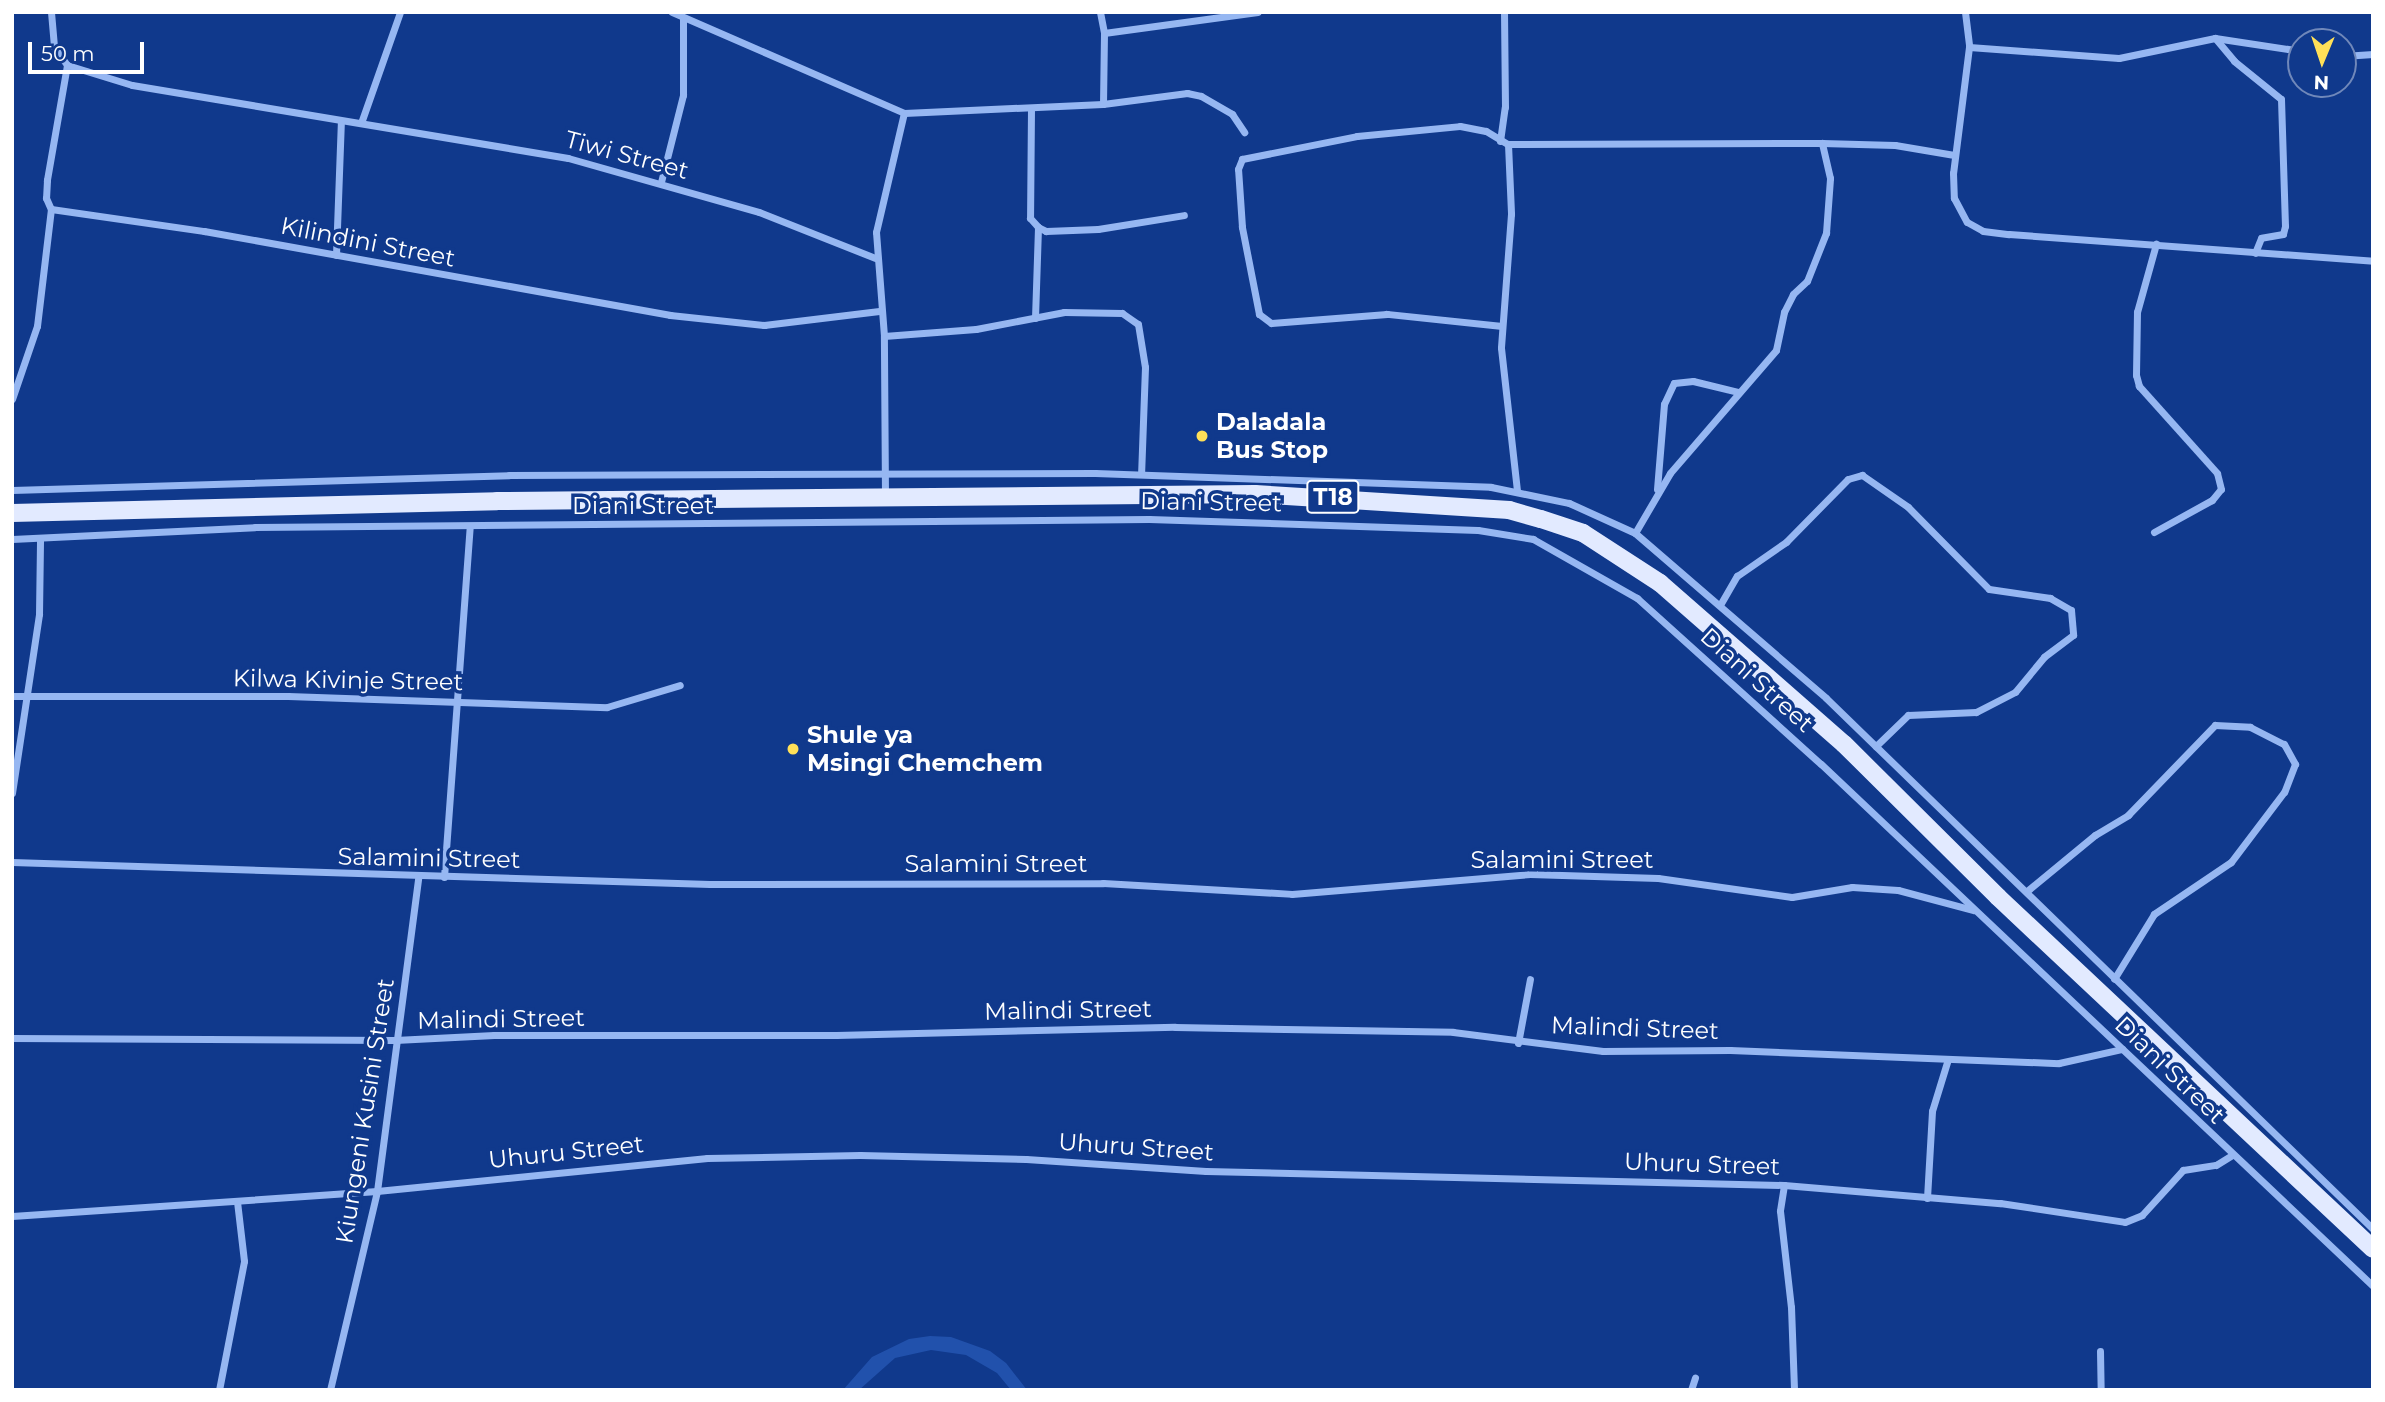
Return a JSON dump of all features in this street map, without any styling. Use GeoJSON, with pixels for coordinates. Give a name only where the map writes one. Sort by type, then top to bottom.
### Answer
{"type":"FeatureCollection","features":[{"type":"Feature","properties":{"kind":"main road","name":"T18"},"geometry":{"type":"LineString","coordinates":[[12,513],[497,501],[1255,494],[1508,510],[1583,533],[1660,583],[1844,744],[1998,897],[2373,1249]]}},
{"type":"Feature","properties":{"kind":"street"},"geometry":{"type":"LineString","coordinates":[[12,399],[37,326],[51,209],[46,198],[47,180],[67,65],[54,47],[51,12]]}},
{"type":"Feature","properties":{"kind":"street"},"geometry":{"type":"LineString","coordinates":[[361,123],[400,12]]}},
{"type":"Feature","properties":{"kind":"street"},"geometry":{"type":"LineString","coordinates":[[672,12],[904,113],[1103,104],[1177,93],[1200,96],[1232,114],[1244,132]]}},
{"type":"Feature","properties":{"kind":"street"},"geometry":{"type":"LineString","coordinates":[[1100,12],[1104,33],[1103,104]]}},
{"type":"Feature","properties":{"kind":"street"},"geometry":{"type":"LineString","coordinates":[[1104,33],[1258,12]]}},
{"type":"Feature","properties":{"kind":"street"},"geometry":{"type":"LineString","coordinates":[[1500,141],[1505,107],[1504,12]]}},
{"type":"Feature","properties":{"kind":"street"},"geometry":{"type":"LineString","coordinates":[[1965,12],[1969,47],[1954,155],[1958,210],[1983,231],[2373,261]]}},
{"type":"Feature","properties":{"kind":"street"},"geometry":{"type":"LineString","coordinates":[[661,182],[683,95],[683,18]]}},
{"type":"Feature","properties":{"kind":"street"},"geometry":{"type":"LineString","coordinates":[[1969,47],[2119,58],[2215,38],[2287,49]]}},
{"type":"Feature","properties":{"kind":"street"},"geometry":{"type":"LineString","coordinates":[[2215,38],[2234,61],[2281,99],[2285,226],[2283,234],[2261,238],[2255,253]]}},
{"type":"Feature","properties":{"kind":"street","name":"Tiwi Street"},"geometry":{"type":"LineString","coordinates":[[67,65],[132,85],[569,158],[759,212],[875,258]]}},
{"type":"Feature","properties":{"kind":"street"},"geometry":{"type":"LineString","coordinates":[[1031,108],[1030,218],[1038,227],[1046,231],[1098,229],[1184,215]]}},
{"type":"Feature","properties":{"kind":"street"},"geometry":{"type":"LineString","coordinates":[[886,497],[884,336],[879,311],[876,232],[904,113]]}},
{"type":"Feature","properties":{"kind":"street"},"geometry":{"type":"LineString","coordinates":[[336,255],[341,121]]}},
{"type":"Feature","properties":{"kind":"street"},"geometry":{"type":"LineString","coordinates":[[1502,326],[1387,314],[1271,323],[1259,314],[1242,227],[1238,169],[1242,159],[1266,152],[1370,134],[1460,126],[1486,131],[1508,144],[1822,143],[1895,145],[1954,155]]}},
{"type":"Feature","properties":{"kind":"street"},"geometry":{"type":"LineString","coordinates":[[1635,533],[1657,490],[1776,350],[1784,312],[1793,294],[1807,281],[1826,233],[1830,178],[1822,143]]}},
{"type":"Feature","properties":{"kind":"street"},"geometry":{"type":"LineString","coordinates":[[1508,144],[1511,214],[1502,326],[1513,489],[1508,510]]}},
{"type":"Feature","properties":{"kind":"street","name":"Kilindini Street"},"geometry":{"type":"LineString","coordinates":[[51,209],[336,255],[450,279],[720,321],[801,323],[879,311]]}},
{"type":"Feature","properties":{"kind":"street"},"geometry":{"type":"LineString","coordinates":[[1035,318],[1038,227]]}},
{"type":"Feature","properties":{"kind":"street"},"geometry":{"type":"LineString","coordinates":[[2154,532],[2212,500],[2221,489],[2217,473],[2140,386],[2136,375],[2137,312],[2156,244]]}},
{"type":"Feature","properties":{"kind":"street"},"geometry":{"type":"LineString","coordinates":[[884,336],[976,329],[1097,310],[1122,313],[1138,324],[1145,367],[1141,474]]}},
{"type":"Feature","properties":{"kind":"street"},"geometry":{"type":"LineString","coordinates":[[1657,490],[1664,404],[1674,383],[1693,381],[1738,392]]}},
{"type":"Feature","properties":{"kind":"street"},"geometry":{"type":"LineString","coordinates":[[12,490],[509,475],[1141,474],[1513,489],[1569,503],[1635,533],[1720,605],[1877,746],[2373,1229]]}},
{"type":"Feature","properties":{"kind":"street"},"geometry":{"type":"LineString","coordinates":[[1720,605],[1737,576],[1786,541],[1849,479],[1862,475],[1908,507],[1989,589],[2050,598],[2071,610],[2073,635],[2044,657],[2015,692],[1976,712],[1908,715],[1877,746]]}},
{"type":"Feature","properties":{"kind":"street","name":"Diani Street"},"geometry":{"type":"LineString","coordinates":[[12,539],[255,527],[1149,519],[1478,530],[1534,539],[1637,598],[1821,764],[2373,1286]]}},
{"type":"Feature","properties":{"kind":"street"},"geometry":{"type":"LineString","coordinates":[[444,877],[470,526]]}},
{"type":"Feature","properties":{"kind":"street"},"geometry":{"type":"LineString","coordinates":[[12,793],[29,696],[38,614],[40,538]]}},
{"type":"Feature","properties":{"kind":"street","name":"Kilwa Kivinje Street"},"geometry":{"type":"LineString","coordinates":[[12,696],[288,696],[607,707],[680,685]]}},
{"type":"Feature","properties":{"kind":"street"},"geometry":{"type":"LineString","coordinates":[[2027,891],[2095,835],[2128,815],[2215,725],[2250,727],[2284,744],[2295,764],[2284,792],[2231,862],[2154,914],[2114,979]]}},
{"type":"Feature","properties":{"kind":"street","name":"Salamini Street"},"geometry":{"type":"LineString","coordinates":[[12,862],[418,878],[710,884],[1103,883],[1292,894],[1530,874],[1658,878],[1792,897],[1852,887],[1887,889],[1974,910]]}},
{"type":"Feature","properties":{"kind":"street","name":"Kiungeni Kusini Street"},"geometry":{"type":"LineString","coordinates":[[330,1390],[377,1192],[395,1040],[406,988],[418,878]]}},
{"type":"Feature","properties":{"kind":"street"},"geometry":{"type":"LineString","coordinates":[[1518,1043],[1530,979]]}},
{"type":"Feature","properties":{"kind":"street","name":"Malindi Street"},"geometry":{"type":"LineString","coordinates":[[12,1038],[395,1040],[494,1035],[810,1035],[1175,1027],[1452,1032],[1518,1043],[1603,1051],[1730,1050],[2059,1063],[2122,1049]]}},
{"type":"Feature","properties":{"kind":"street"},"geometry":{"type":"LineString","coordinates":[[1927,1198],[1932,1111],[1948,1059]]}},
{"type":"Feature","properties":{"kind":"street","name":"Uhuru Street"},"geometry":{"type":"LineString","coordinates":[[12,1216],[377,1192],[707,1158],[860,1155],[1026,1159],[1206,1171],[1784,1185],[1927,1198],[2125,1222],[2142,1215],[2183,1170],[2216,1165],[2232,1155]]}},
{"type":"Feature","properties":{"kind":"street"},"geometry":{"type":"LineString","coordinates":[[1784,1185],[1780,1211],[1794,1390]]}},
{"type":"Feature","properties":{"kind":"street"},"geometry":{"type":"LineString","coordinates":[[219,1390],[244,1262],[237,1201]]}},
{"type":"Feature","properties":{"kind":"street"},"geometry":{"type":"LineString","coordinates":[[2100,1351],[2101,1390]]}},
{"type":"Feature","properties":{"kind":"street"},"geometry":{"type":"LineString","coordinates":[[1690,1390],[1695,1378]]}},
{"type":"Feature","properties":{"kind":"shaded area"},"geometry":{"type":"Polygon","coordinates":[[[951,1337],[990,1351],[1006,1363],[1027,1390],[1011,1390],[997,1373],[966,1355],[931,1350],[895,1358],[859,1390],[843,1390],[872,1357],[909,1339],[951,1337]]]}},
{"type":"Feature","properties":{"kind":"place","name":"Daladala Bus Stop"},"geometry":{"type":"Point","coordinates":[1202,436]}},
{"type":"Feature","properties":{"kind":"place","name":"Shule ya Msingi Chemchem"},"geometry":{"type":"Point","coordinates":[793,749]}}]}
